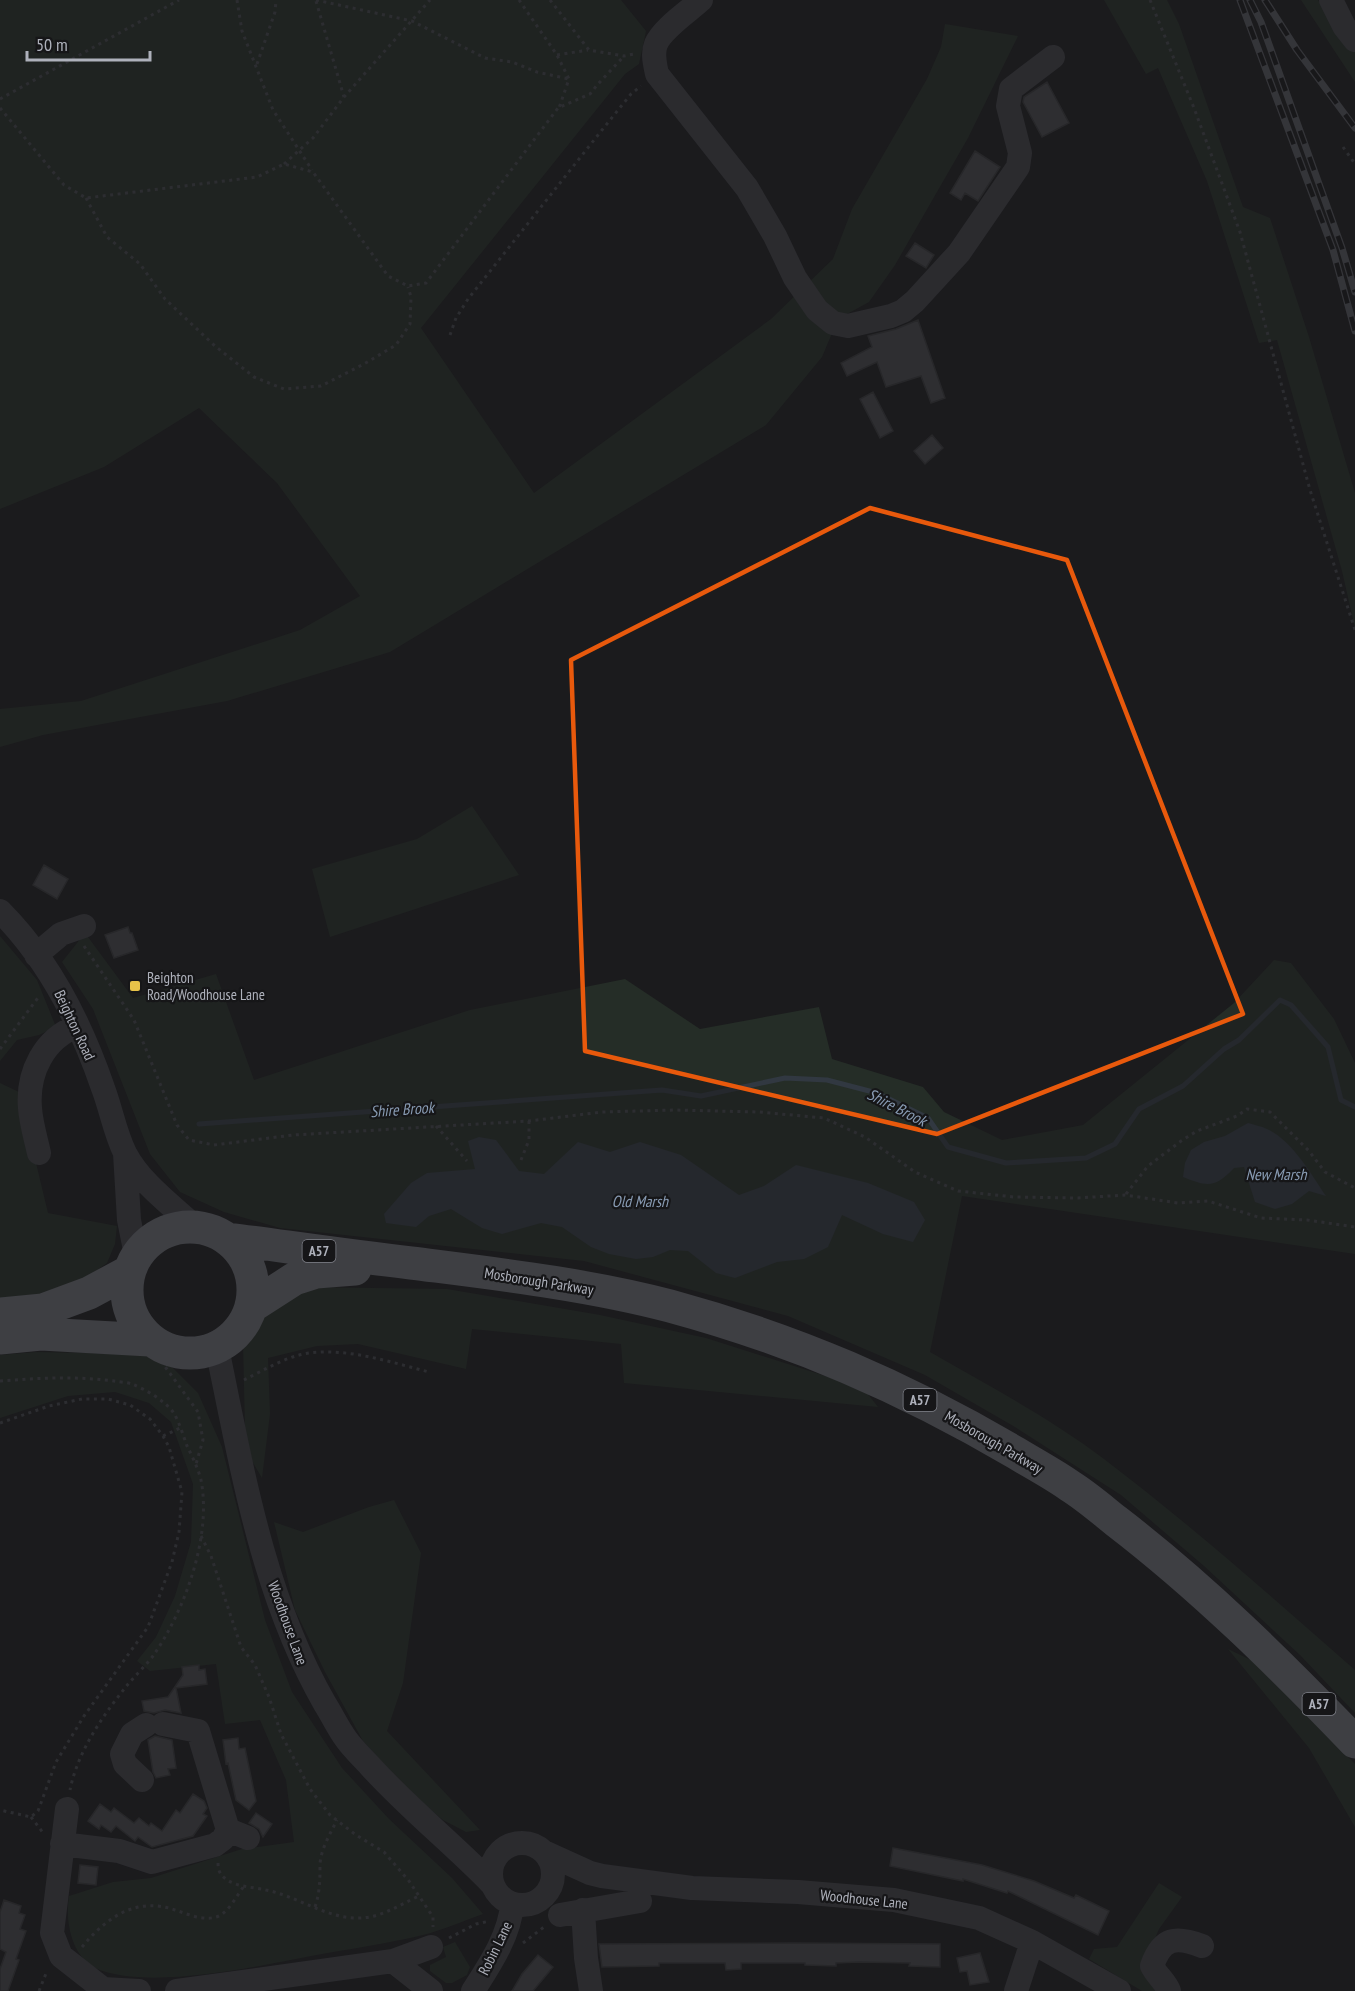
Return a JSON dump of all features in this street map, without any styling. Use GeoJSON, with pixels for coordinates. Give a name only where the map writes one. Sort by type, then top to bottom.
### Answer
{"type":"FeatureCollection","features":[{"type":"Feature","properties":{"kind":"highway"},"geometry":{"type":"LineString","coordinates":[[0,1314],[43,1310],[89,1293],[132,1263],[159,1234],[180,1227],[194,1226],[215,1232],[228,1239],[243,1255],[251,1272],[254,1294],[252,1306],[243,1326],[218,1348],[193,1354],[171,1352],[151,1341],[135,1324],[126,1304],[132,1263]]}},
{"type":"Feature","properties":{"kind":"highway","name":"Mosborough Parkway"},"geometry":{"type":"LineString","coordinates":[[228,1239],[489,1273],[578,1287],[667,1305],[745,1328],[813,1352],[884,1382],[983,1433],[1071,1486],[1149,1546],[1215,1604],[1355,1742]]}},
{"type":"Feature","properties":{"kind":"highway","name":"Mosborough Parkway"},"geometry":{"type":"LineString","coordinates":[[252,1306],[294,1280],[316,1272],[411,1263]]}},
{"type":"Feature","properties":{"kind":"highway"},"geometry":{"type":"LineString","coordinates":[[0,1338],[41,1334],[151,1341]]}},
{"type":"Feature","properties":{"kind":"street"},"geometry":{"type":"LineString","coordinates":[[701,0],[665,31],[656,44],[655,66],[747,188],[775,236],[795,278],[817,310],[833,323],[848,326],[891,316],[903,310],[915,301],[959,253],[1017,167],[1020,153],[1008,106],[1011,89],[1053,57]]}},
{"type":"Feature","properties":{"kind":"street"},"geometry":{"type":"LineString","coordinates":[[1331,0],[1344,26],[1355,40]]}},
{"type":"Feature","properties":{"kind":"street","name":"Beighton Road"},"geometry":{"type":"LineString","coordinates":[[0,911],[52,978],[78,1026],[103,1085],[125,1153],[132,1263]]}},
{"type":"Feature","properties":{"kind":"street"},"geometry":{"type":"LineString","coordinates":[[36,955],[61,934],[78,928]]}},
{"type":"Feature","properties":{"kind":"street"},"geometry":{"type":"LineString","coordinates":[[39,1153],[30,1108],[31,1085],[38,1062],[45,1049],[56,1037],[78,1026]]}},
{"type":"Feature","properties":{"kind":"street","name":"Beighton Road"},"geometry":{"type":"LineString","coordinates":[[125,1153],[143,1178],[194,1226]]}},
{"type":"Feature","properties":{"kind":"street","name":"Woodhouse Lane"},"geometry":{"type":"LineString","coordinates":[[218,1348],[260,1541],[281,1609],[305,1670],[346,1739],[398,1798],[456,1847],[491,1883]]}},
{"type":"Feature","properties":{"kind":"street"},"geometry":{"type":"LineString","coordinates":[[62,1844],[119,1851],[152,1862],[230,1838],[198,1731],[154,1724],[132,1734],[122,1754],[125,1764],[142,1780]]}},
{"type":"Feature","properties":{"kind":"street"},"geometry":{"type":"LineString","coordinates":[[67,1809],[52,1933],[61,1956],[103,1989],[139,1991]]}},
{"type":"Feature","properties":{"kind":"street"},"geometry":{"type":"LineString","coordinates":[[456,1847],[501,1850],[522,1843],[533,1845],[546,1853],[554,1874],[553,1882],[542,1899],[532,1905],[511,1910],[491,1883],[492,1864],[501,1850]]}},
{"type":"Feature","properties":{"kind":"street","name":"Woodhouse Lane"},"geometry":{"type":"LineString","coordinates":[[546,1853],[596,1875],[692,1888],[798,1892],[894,1900],[979,1918],[1032,1942],[1119,1991]]}},
{"type":"Feature","properties":{"kind":"street"},"geometry":{"type":"LineString","coordinates":[[591,1991],[585,1958],[582,1910],[596,1875]]}},
{"type":"Feature","properties":{"kind":"street","name":"Woodhouse Lane"},"geometry":{"type":"LineString","coordinates":[[553,1882],[596,1875]]}},
{"type":"Feature","properties":{"kind":"street"},"geometry":{"type":"LineString","coordinates":[[582,1910],[640,1900]]}},
{"type":"Feature","properties":{"kind":"street","name":"Robin Lane"},"geometry":{"type":"LineString","coordinates":[[473,1991],[496,1952],[511,1910]]}},
{"type":"Feature","properties":{"kind":"street"},"geometry":{"type":"LineString","coordinates":[[1169,1991],[1152,1966],[1156,1955],[1173,1939],[1184,1939],[1202,1946]]}},
{"type":"Feature","properties":{"kind":"street"},"geometry":{"type":"LineString","coordinates":[[1016,1991],[1032,1942]]}},
{"type":"Feature","properties":{"kind":"street"},"geometry":{"type":"LineString","coordinates":[[177,1991],[393,1961],[431,1947]]}},
{"type":"Feature","properties":{"kind":"street"},"geometry":{"type":"LineString","coordinates":[[393,1961],[431,1991]]}},
{"type":"Feature","properties":{"kind":"path"},"geometry":{"type":"LineString","coordinates":[[0,99],[179,0]]}},
{"type":"Feature","properties":{"kind":"path"},"geometry":{"type":"LineString","coordinates":[[237,0],[242,31],[273,110],[313,171],[388,276],[408,286],[426,283],[558,108],[569,79],[558,55],[519,0]]}},
{"type":"Feature","properties":{"kind":"path"},"geometry":{"type":"LineString","coordinates":[[257,65],[276,12],[276,0]]}},
{"type":"Feature","properties":{"kind":"path"},"geometry":{"type":"LineString","coordinates":[[344,97],[316,0],[411,21],[485,58],[512,62],[537,72],[569,79]]}},
{"type":"Feature","properties":{"kind":"path"},"geometry":{"type":"LineString","coordinates":[[86,198],[256,177],[284,164],[300,152],[318,132],[344,97],[430,0]]}},
{"type":"Feature","properties":{"kind":"path"},"geometry":{"type":"LineString","coordinates":[[550,0],[589,50]]}},
{"type":"Feature","properties":{"kind":"path"},"geometry":{"type":"LineString","coordinates":[[1150,0],[1194,108],[1240,232],[1310,489],[1355,630]]}},
{"type":"Feature","properties":{"kind":"path"},"geometry":{"type":"LineString","coordinates":[[450,335],[456,318],[468,299],[655,66],[637,53],[624,56],[589,50],[558,55]]}},
{"type":"Feature","properties":{"kind":"path"},"geometry":{"type":"LineString","coordinates":[[558,108],[590,94],[624,56]]}},
{"type":"Feature","properties":{"kind":"path"},"geometry":{"type":"LineString","coordinates":[[0,108],[64,185],[86,198],[107,237],[140,264],[165,299],[215,346],[254,377],[284,389],[321,386],[364,364],[396,345],[410,324],[411,297],[408,286]]}},
{"type":"Feature","properties":{"kind":"path"},"geometry":{"type":"LineString","coordinates":[[1343,147],[1355,164]]}},
{"type":"Feature","properties":{"kind":"path"},"geometry":{"type":"LineString","coordinates":[[284,164],[313,171]]}},
{"type":"Feature","properties":{"kind":"path"},"geometry":{"type":"LineString","coordinates":[[78,928],[134,1020],[177,1125],[189,1140],[214,1145],[293,1135],[529,1122],[602,1112],[675,1110],[759,1112],[824,1118],[865,1137],[915,1173],[958,1191],[1014,1197],[1078,1198],[1125,1195],[1178,1203],[1208,1201],[1261,1218],[1307,1220],[1355,1227]]}},
{"type":"Feature","properties":{"kind":"path"},"geometry":{"type":"LineString","coordinates":[[0,1049],[52,978]]}},
{"type":"Feature","properties":{"kind":"path"},"geometry":{"type":"LineString","coordinates":[[1125,1195],[1148,1166],[1181,1141],[1197,1131],[1247,1110],[1270,1112],[1309,1151],[1324,1172],[1355,1188]]}},
{"type":"Feature","properties":{"kind":"path"},"geometry":{"type":"LineString","coordinates":[[521,1160],[529,1140],[529,1122]]}},
{"type":"Feature","properties":{"kind":"path"},"geometry":{"type":"LineString","coordinates":[[436,1126],[467,1161]]}},
{"type":"Feature","properties":{"kind":"path"},"geometry":{"type":"LineString","coordinates":[[151,1341],[161,1360],[198,1412],[202,1440],[196,1466]]}},
{"type":"Feature","properties":{"kind":"path"},"geometry":{"type":"LineString","coordinates":[[226,1388],[281,1362],[307,1353],[336,1352],[367,1356],[429,1372]]}},
{"type":"Feature","properties":{"kind":"path"},"geometry":{"type":"LineString","coordinates":[[0,1381],[62,1378],[98,1379],[131,1384],[156,1398],[173,1412],[200,1478],[203,1502],[200,1534],[186,1595],[152,1657],[128,1684],[87,1743],[74,1773],[67,1809]]}},
{"type":"Feature","properties":{"kind":"path"},"geometry":{"type":"LineString","coordinates":[[0,1423],[49,1406],[82,1399],[108,1399],[130,1405],[150,1419],[163,1436],[169,1447],[182,1492],[179,1532],[172,1562],[148,1627],[84,1716],[56,1762],[38,1810],[31,1816],[0,1810]]}},
{"type":"Feature","properties":{"kind":"path"},"geometry":{"type":"LineString","coordinates":[[163,1436],[180,1428]]}},
{"type":"Feature","properties":{"kind":"path"},"geometry":{"type":"LineString","coordinates":[[200,1534],[211,1556],[241,1647],[255,1665],[269,1697],[280,1734],[310,1789],[330,1815],[384,1852],[419,1896],[433,1917],[431,1947]]}},
{"type":"Feature","properties":{"kind":"path"},"geometry":{"type":"LineString","coordinates":[[315,1907],[321,1879],[320,1863],[326,1840],[337,1820]]}},
{"type":"Feature","properties":{"kind":"path"},"geometry":{"type":"LineString","coordinates":[[230,1838],[218,1870],[225,1879],[244,1886],[269,1890],[343,1917],[374,1917],[419,1896]]}},
{"type":"Feature","properties":{"kind":"path"},"geometry":{"type":"LineString","coordinates":[[66,1960],[76,1955],[97,1929],[119,1913],[137,1907],[159,1905],[205,1918],[218,1917],[244,1886]]}},
{"type":"Feature","properties":{"kind":"path"},"geometry":{"type":"LineString","coordinates":[[431,1947],[476,1924],[511,1910]]}},
{"type":"Feature","properties":{"kind":"highlighted area"},"geometry":{"type":"Polygon","coordinates":[[[870,508],[1067,560],[1243,1014],[937,1134],[585,1051],[571,660],[870,508]]]}},
{"type":"Feature","properties":{"kind":"shaded area"},"geometry":{"type":"Polygon","coordinates":[[[0,0],[621,0],[646,31],[639,64],[625,74],[421,328],[534,493],[771,319],[833,259],[852,209],[927,79],[941,47],[945,24],[1018,36],[968,138],[895,265],[869,302],[838,319],[822,357],[766,425],[390,652],[227,701],[43,735],[0,747],[0,709],[81,701],[300,630],[360,596],[277,483],[199,408],[104,467],[0,509],[0,0]]]}},
{"type":"Feature","properties":{"kind":"shaded area"},"geometry":{"type":"Polygon","coordinates":[[[1104,0],[1167,0],[1179,24],[1243,207],[1270,218],[1309,337],[1355,493],[1355,628],[1342,571],[1277,340],[1259,343],[1207,181],[1158,68],[1146,74],[1104,0]]]}},
{"type":"Feature","properties":{"kind":"shaded area"},"geometry":{"type":"Polygon","coordinates":[[[1301,0],[1318,0],[1355,48],[1355,82],[1301,0]]]}},
{"type":"Feature","properties":{"kind":"shaded area"},"geometry":{"type":"Polygon","coordinates":[[[472,806],[519,875],[330,937],[312,869],[417,839],[472,806]]]}},
{"type":"Feature","properties":{"kind":"shaded area"},"geometry":{"type":"Polygon","coordinates":[[[85,933],[133,998],[216,974],[254,1080],[470,1010],[625,979],[700,1029],[819,1007],[832,1059],[923,1087],[944,1112],[1002,1140],[1083,1125],[1234,1003],[1274,960],[1291,963],[1334,1019],[1355,1063],[1355,1254],[962,1196],[930,1352],[1019,1403],[1083,1444],[1231,1562],[1355,1670],[1355,1713],[1300,1655],[1204,1566],[1121,1495],[1015,1427],[925,1375],[788,1316],[584,1261],[280,1228],[224,1212],[180,1192],[150,1154],[93,1009],[62,962],[85,933]]]}},
{"type":"Feature","properties":{"kind":"shaded area"},"geometry":{"type":"Polygon","coordinates":[[[0,936],[37,980],[56,1027],[39,1035],[17,1040],[0,1061],[0,936]]]}},
{"type":"Feature","properties":{"kind":"shaded area"},"geometry":{"type":"Polygon","coordinates":[[[0,1083],[19,1092],[48,1213],[117,1226],[115,1244],[107,1263],[86,1278],[45,1298],[0,1301],[0,1083]]]}},
{"type":"Feature","properties":{"kind":"shaded area"},"geometry":{"type":"Polygon","coordinates":[[[302,1287],[447,1289],[600,1315],[706,1338],[863,1388],[878,1407],[624,1383],[621,1344],[472,1329],[466,1369],[358,1344],[317,1346],[268,1358],[270,1414],[262,1478],[252,1461],[245,1430],[243,1342],[256,1314],[302,1287]]]}},
{"type":"Feature","properties":{"kind":"shaded area"},"geometry":{"type":"Polygon","coordinates":[[[36,1352],[140,1354],[167,1362],[198,1393],[222,1447],[265,1620],[292,1692],[342,1768],[389,1819],[452,1878],[483,1914],[438,1931],[409,1938],[201,1975],[143,1977],[117,1975],[95,1968],[80,1955],[69,1926],[69,1896],[113,1882],[151,1878],[242,1849],[294,1842],[286,1780],[260,1720],[225,1724],[216,1664],[150,1671],[137,1661],[156,1637],[175,1596],[191,1542],[193,1484],[171,1422],[149,1403],[115,1392],[68,1396],[0,1418],[0,1355],[36,1352]]]}},
{"type":"Feature","properties":{"kind":"shaded area"},"geometry":{"type":"Polygon","coordinates":[[[394,1500],[421,1553],[403,1683],[387,1731],[480,1830],[466,1832],[443,1820],[409,1792],[363,1741],[325,1672],[295,1610],[274,1522],[303,1532],[394,1500]]]}},
{"type":"Feature","properties":{"kind":"shaded area"},"geometry":{"type":"Polygon","coordinates":[[[1228,1649],[1255,1662],[1355,1764],[1355,1827],[1309,1748],[1228,1649]]]}},
{"type":"Feature","properties":{"kind":"shaded area"},"geometry":{"type":"Polygon","coordinates":[[[1159,1883],[1182,1897],[1159,1929],[1147,1957],[1162,1991],[1142,1991],[1089,1959],[1094,1949],[1117,1947],[1159,1883]]]}},
{"type":"Feature","properties":{"kind":"shaded area"},"geometry":{"type":"Polygon","coordinates":[[[455,1942],[470,1967],[467,1975],[452,1983],[446,1983],[430,1971],[430,1965],[446,1957],[443,1947],[455,1942]]]}},
{"type":"Feature","properties":{"kind":"water","name":"New Marsh"},"geometry":{"type":"Polygon","coordinates":[[[1248,1123],[1276,1134],[1293,1149],[1326,1196],[1309,1191],[1292,1204],[1275,1209],[1255,1202],[1244,1167],[1234,1168],[1222,1179],[1211,1184],[1199,1183],[1183,1177],[1185,1163],[1191,1150],[1204,1142],[1225,1136],[1248,1123]]]}},
{"type":"Feature","properties":{"kind":"water","name":"Old Marsh"},"geometry":{"type":"Polygon","coordinates":[[[479,1137],[496,1140],[519,1171],[544,1174],[578,1142],[610,1152],[640,1142],[681,1155],[739,1195],[764,1186],[796,1165],[868,1183],[914,1202],[925,1220],[913,1242],[883,1234],[842,1215],[828,1247],[804,1259],[777,1262],[735,1278],[716,1273],[688,1251],[670,1250],[653,1257],[636,1259],[609,1254],[591,1247],[562,1227],[541,1223],[502,1234],[482,1228],[451,1209],[429,1216],[416,1227],[386,1223],[384,1214],[411,1183],[427,1173],[475,1169],[468,1141],[479,1137]]]}},
{"type":"Feature","properties":{"kind":"building"},"geometry":{"type":"Polygon","coordinates":[[[1047,82],[1069,123],[1042,137],[1023,102],[1024,97],[1047,82]]]}},
{"type":"Feature","properties":{"kind":"building"},"geometry":{"type":"Polygon","coordinates":[[[975,151],[1000,167],[978,201],[965,193],[961,200],[950,193],[975,151]]]}},
{"type":"Feature","properties":{"kind":"building"},"geometry":{"type":"Polygon","coordinates":[[[915,243],[934,255],[926,268],[906,256],[915,243]]]}},
{"type":"Feature","properties":{"kind":"building"},"geometry":{"type":"Polygon","coordinates":[[[918,320],[945,398],[931,403],[921,376],[886,387],[877,362],[847,376],[841,363],[872,347],[868,336],[896,329],[918,320]]]}},
{"type":"Feature","properties":{"kind":"building"},"geometry":{"type":"Polygon","coordinates":[[[873,392],[893,431],[880,438],[860,399],[873,392]]]}},
{"type":"Feature","properties":{"kind":"building"},"geometry":{"type":"Polygon","coordinates":[[[932,435],[943,448],[925,464],[914,451],[932,435]]]}},
{"type":"Feature","properties":{"kind":"building"},"geometry":{"type":"Polygon","coordinates":[[[44,865],[68,879],[57,899],[33,885],[44,865]]]}},
{"type":"Feature","properties":{"kind":"building"},"geometry":{"type":"Polygon","coordinates":[[[128,927],[138,950],[114,958],[105,935],[128,927]]]}},
{"type":"Feature","properties":{"kind":"building"},"geometry":{"type":"Polygon","coordinates":[[[199,1665],[199,1670],[205,1669],[207,1684],[176,1688],[181,1713],[165,1710],[154,1713],[144,1711],[142,1701],[168,1697],[183,1675],[182,1667],[199,1665]]]}},
{"type":"Feature","properties":{"kind":"building"},"geometry":{"type":"Polygon","coordinates":[[[155,1736],[172,1740],[176,1768],[168,1769],[170,1775],[156,1778],[148,1740],[155,1736]]]}},
{"type":"Feature","properties":{"kind":"building"},"geometry":{"type":"Polygon","coordinates":[[[238,1738],[239,1749],[245,1748],[256,1801],[249,1810],[236,1800],[228,1763],[226,1764],[223,1740],[238,1738]]]}},
{"type":"Feature","properties":{"kind":"building"},"geometry":{"type":"Polygon","coordinates":[[[193,1794],[204,1801],[207,1808],[203,1814],[207,1816],[193,1836],[152,1847],[138,1837],[135,1841],[116,1826],[111,1832],[101,1825],[99,1829],[88,1821],[100,1804],[111,1812],[114,1808],[134,1823],[139,1818],[149,1826],[151,1823],[162,1831],[176,1810],[180,1813],[193,1794]]]}},
{"type":"Feature","properties":{"kind":"building"},"geometry":{"type":"Polygon","coordinates":[[[256,1813],[272,1824],[263,1837],[259,1829],[249,1823],[256,1813]]]}},
{"type":"Feature","properties":{"kind":"building"},"geometry":{"type":"Polygon","coordinates":[[[893,1848],[982,1865],[1034,1881],[1074,1898],[1076,1895],[1109,1911],[1098,1935],[1008,1891],[1007,1893],[963,1879],[963,1881],[890,1866],[893,1848]]]}},
{"type":"Feature","properties":{"kind":"building"},"geometry":{"type":"Polygon","coordinates":[[[80,1865],[98,1867],[96,1885],[78,1883],[80,1865]]]}},
{"type":"Feature","properties":{"kind":"building"},"geometry":{"type":"Polygon","coordinates":[[[4,1900],[21,1906],[19,1913],[25,1915],[20,1929],[26,1931],[8,1991],[0,1991],[0,1969],[6,1952],[0,1949],[0,1912],[4,1900]]]}},
{"type":"Feature","properties":{"kind":"building"},"geometry":{"type":"Polygon","coordinates":[[[599,1944],[940,1944],[940,1967],[909,1966],[910,1963],[859,1962],[836,1963],[836,1966],[805,1965],[805,1963],[741,1963],[741,1969],[726,1970],[725,1963],[659,1963],[659,1966],[602,1967],[599,1944]]]}},
{"type":"Feature","properties":{"kind":"building"},"geometry":{"type":"Polygon","coordinates":[[[980,1953],[989,1982],[970,1985],[967,1971],[960,1972],[957,1958],[980,1953]]]}},
{"type":"Feature","properties":{"kind":"building"},"geometry":{"type":"Polygon","coordinates":[[[538,1955],[553,1967],[533,1991],[512,1991],[522,1974],[538,1955]]]}},
{"type":"Feature","properties":{"kind":"waterway","name":"Shire Brook"},"geometry":{"type":"LineString","coordinates":[[199,1124],[662,1090],[701,1096],[785,1078],[827,1080],[877,1093],[928,1118],[948,1147],[1006,1163],[1086,1158],[1115,1144],[1139,1109],[1183,1086],[1224,1049],[1239,1040],[1280,1000],[1291,1005],[1328,1047],[1341,1100],[1355,1107]]}},
{"type":"Feature","properties":{"kind":"railway"},"geometry":{"type":"LineString","coordinates":[[1240,0],[1333,250],[1355,331]]}},
{"type":"Feature","properties":{"kind":"railway"},"geometry":{"type":"LineString","coordinates":[[1250,0],[1261,22],[1342,248],[1355,292]]}},
{"type":"Feature","properties":{"kind":"railway"},"geometry":{"type":"LineString","coordinates":[[1265,0],[1297,50],[1355,128]]}},
{"type":"Feature","properties":{"kind":"place","name":"Beighton Road/Woodhouse Lane"},"geometry":{"type":"Point","coordinates":[135,986]}}]}
